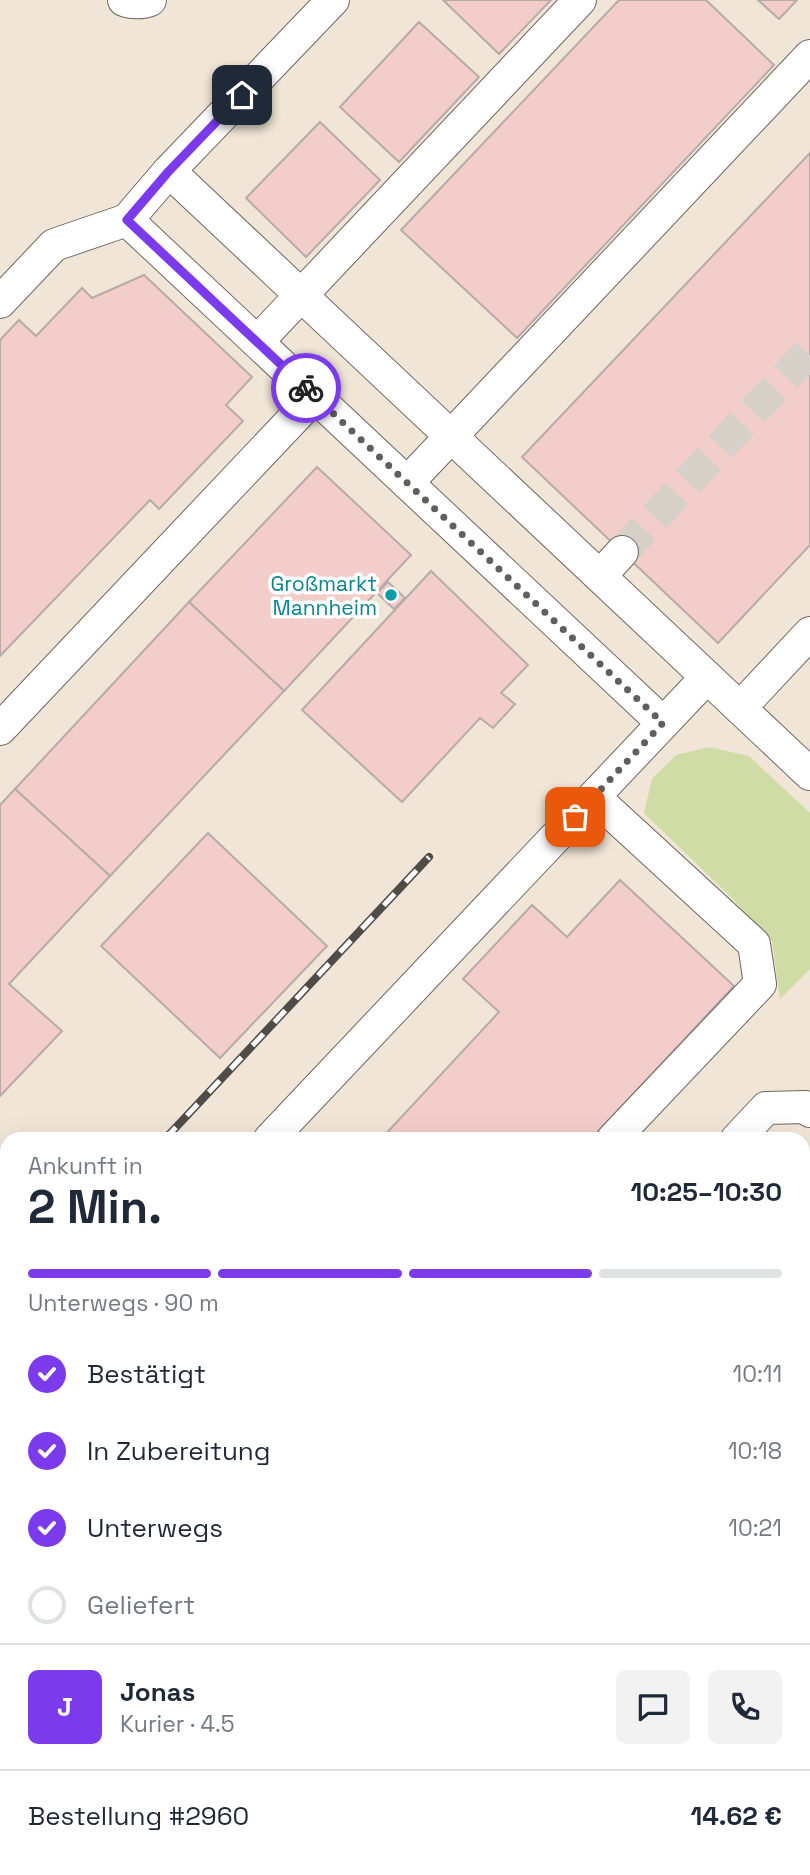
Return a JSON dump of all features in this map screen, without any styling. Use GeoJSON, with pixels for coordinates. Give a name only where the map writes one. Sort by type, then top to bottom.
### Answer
{"type":"FeatureCollection","features":[{"type":"Feature","properties":{"kind":"street"},"geometry":{"type":"LineString","coordinates":[[124,0],[149,0]]}},
{"type":"Feature","properties":{"kind":"street"},"geometry":{"type":"LineString","coordinates":[[0,302],[54,246],[127,220],[169,171],[332,0]]}},
{"type":"Feature","properties":{"kind":"street"},"geometry":{"type":"LineString","coordinates":[[257,342],[580,0]]}},
{"type":"Feature","properties":{"kind":"street"},"geometry":{"type":"LineString","coordinates":[[407,483],[810,56]]}},
{"type":"Feature","properties":{"kind":"street"},"geometry":{"type":"LineString","coordinates":[[169,171],[740,708],[806,763]]}},
{"type":"Feature","properties":{"kind":"street"},"geometry":{"type":"LineString","coordinates":[[127,220],[663,723]]}},
{"type":"Feature","properties":{"kind":"street"},"geometry":{"type":"LineString","coordinates":[[0,729],[315,396]]}},
{"type":"Feature","properties":{"kind":"street"},"geometry":{"type":"LineString","coordinates":[[600,576],[622,552]]}},
{"type":"Feature","properties":{"kind":"street"},"geometry":{"type":"LineString","coordinates":[[740,708],[810,633]]}},
{"type":"Feature","properties":{"kind":"street"},"geometry":{"type":"LineString","coordinates":[[277,1132],[707,677]]}},
{"type":"Feature","properties":{"kind":"street"},"geometry":{"type":"LineString","coordinates":[[594,797],[754,944],[760,984],[620,1132]]}},
{"type":"Feature","properties":{"kind":"street"},"geometry":{"type":"LineString","coordinates":[[744,1132],[766,1108],[806,1107],[810,1111]]}},
{"type":"Feature","properties":{"kind":"shaded area"},"geometry":{"type":"Polygon","coordinates":[[[0,0],[810,0],[810,1132],[0,1132],[0,0]]]}},
{"type":"Feature","properties":{"kind":"green space"},"geometry":{"type":"Polygon","coordinates":[[[709,747],[749,756],[810,813],[810,969],[780,999],[772,941],[730,896],[644,813],[652,779],[676,755],[709,747]]]}},
{"type":"Feature","properties":{"kind":"building"},"geometry":{"type":"Polygon","coordinates":[[[443,0],[551,0],[499,54],[443,0]]]}},
{"type":"Feature","properties":{"kind":"building"},"geometry":{"type":"Polygon","coordinates":[[[619,0],[706,0],[774,65],[517,338],[401,230],[619,0]]]}},
{"type":"Feature","properties":{"kind":"building"},"geometry":{"type":"Polygon","coordinates":[[[758,0],[797,0],[779,19],[758,0]]]}},
{"type":"Feature","properties":{"kind":"building"},"geometry":{"type":"Polygon","coordinates":[[[419,22],[479,77],[399,162],[340,107],[419,22]]]}},
{"type":"Feature","properties":{"kind":"building"},"geometry":{"type":"Polygon","coordinates":[[[320,122],[380,180],[306,257],[246,198],[320,122]]]}},
{"type":"Feature","properties":{"kind":"building"},"geometry":{"type":"Polygon","coordinates":[[[810,153],[810,545],[718,643],[522,457],[810,153]]]}},
{"type":"Feature","properties":{"kind":"building"},"geometry":{"type":"Polygon","coordinates":[[[144,275],[252,377],[226,405],[243,421],[159,509],[150,500],[0,656],[0,340],[19,320],[36,336],[82,288],[92,298],[144,275]]]}},
{"type":"Feature","properties":{"kind":"building"},"geometry":{"type":"Polygon","coordinates":[[[317,467],[411,555],[284,691],[189,602],[317,467]]]}},
{"type":"Feature","properties":{"kind":"building"},"geometry":{"type":"Polygon","coordinates":[[[431,571],[528,665],[501,693],[515,704],[493,728],[480,718],[402,802],[302,710],[431,571]]]}},
{"type":"Feature","properties":{"kind":"building","name":"Großmarkt Mannheim"},"geometry":{"type":"Polygon","coordinates":[[[388,582],[405,598],[394,609],[377,593],[388,582]]]}},
{"type":"Feature","properties":{"kind":"building"},"geometry":{"type":"Polygon","coordinates":[[[189,602],[284,691],[110,876],[15,789],[189,602]]]}},
{"type":"Feature","properties":{"kind":"building"},"geometry":{"type":"Polygon","coordinates":[[[15,789],[110,876],[9,984],[62,1031],[0,1096],[0,805],[15,789]]]}},
{"type":"Feature","properties":{"kind":"building"},"geometry":{"type":"Polygon","coordinates":[[[208,833],[327,946],[220,1058],[101,946],[208,833]]]}},
{"type":"Feature","properties":{"kind":"building"},"geometry":{"type":"Polygon","coordinates":[[[620,880],[734,986],[598,1132],[388,1132],[499,1012],[463,979],[532,905],[567,937],[620,880]]]}},
{"type":"Feature","properties":{"kind":"tunnel"},"geometry":{"type":"LineString","coordinates":[[622,552],[810,351]]}},
{"type":"Feature","properties":{"kind":"railway"},"geometry":{"type":"LineString","coordinates":[[172,1132],[429,857]]}},
{"type":"Feature","properties":{"kind":"way so far"},"geometry":{"type":"LineString","coordinates":[[306,388],[663,723],[575,817]]}},
{"type":"Feature","properties":{"kind":"place","name":"Großmarkt Mannheim"},"geometry":{"type":"Point","coordinates":[391,595]}},
{"type":"Feature","properties":{"kind":"route"},"geometry":{"type":"LineString","coordinates":[[242,95],[169,171],[127,220],[306,388]]}}]}
